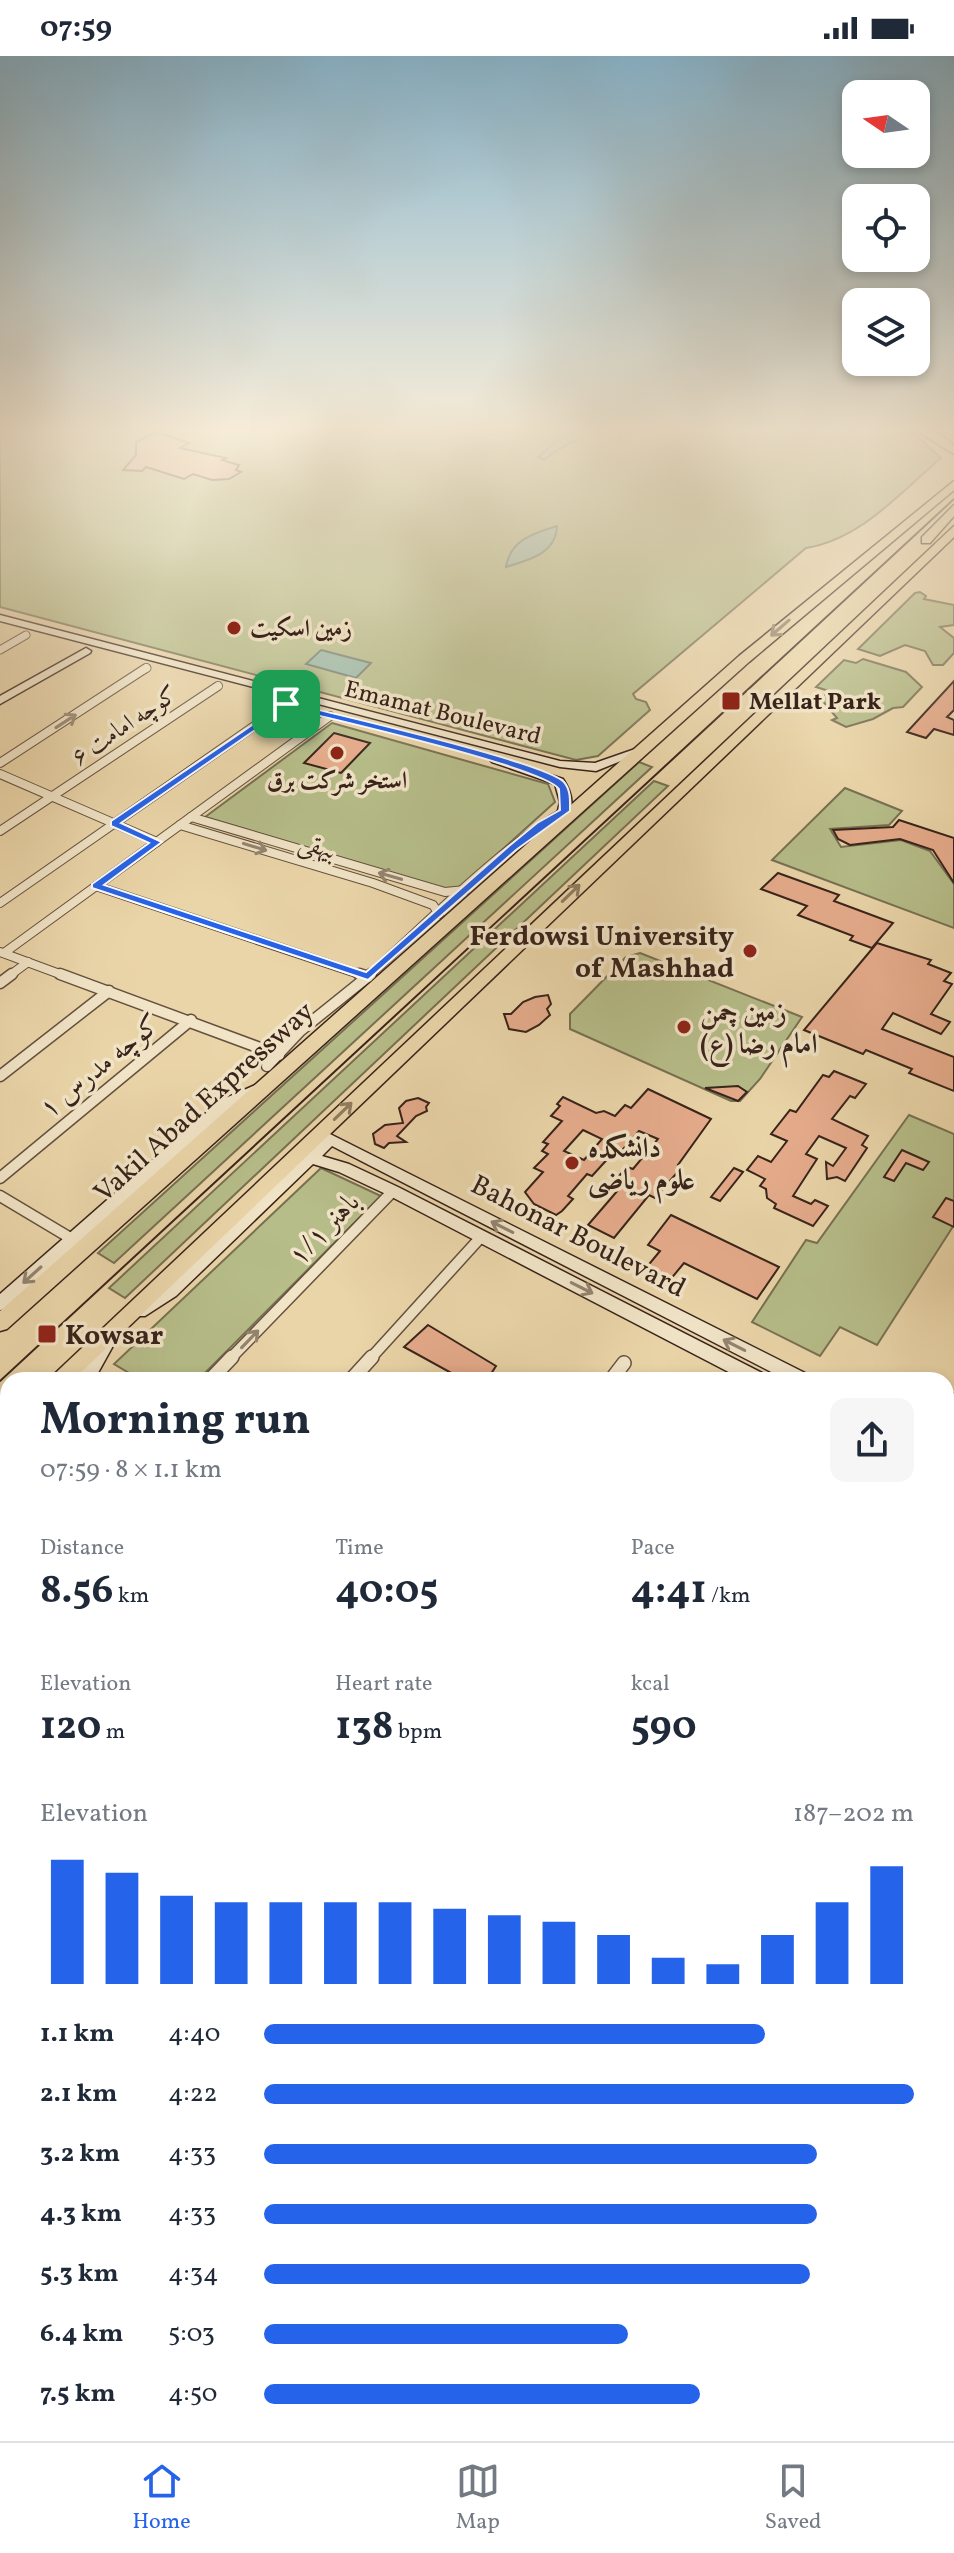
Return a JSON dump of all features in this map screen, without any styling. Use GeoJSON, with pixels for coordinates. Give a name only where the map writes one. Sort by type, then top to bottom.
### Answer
{"type":"FeatureCollection","features":[{"type":"Feature","properties":{"kind":"highway"},"geometry":{"type":"LineString","coordinates":[[839,577],[843,565],[878,537]]}},
{"type":"Feature","properties":{"kind":"highway","name":"Vakil Abad Expressway"},"geometry":{"type":"LineString","coordinates":[[0,1323],[266,1076],[839,577],[892,537]]}},
{"type":"Feature","properties":{"kind":"highway"},"geometry":{"type":"LineString","coordinates":[[889,592],[907,560],[928,537]]}},
{"type":"Feature","properties":{"kind":"highway"},"geometry":{"type":"LineString","coordinates":[[68,1372],[946,537]]}},
{"type":"Feature","properties":{"kind":"highway"},"geometry":{"type":"LineString","coordinates":[[889,592],[954,540]]}},
{"type":"Feature","properties":{"kind":"highway"},"geometry":{"type":"LineString","coordinates":[[248,1201],[270,1197]]}},
{"type":"Feature","properties":{"kind":"main road","name":"Emamat Boulevard"},"geometry":{"type":"LineString","coordinates":[[0,618],[560,764],[596,767],[642,750]]}},
{"type":"Feature","properties":{"kind":"main road","name":"Emamat Boulevard"},"geometry":{"type":"LineString","coordinates":[[0,628],[504,762],[559,782],[564,789],[563,817]]}},
{"type":"Feature","properties":{"kind":"main road"},"geometry":{"type":"LineString","coordinates":[[0,701],[86,651]]}},
{"type":"Feature","properties":{"kind":"main road"},"geometry":{"type":"LineString","coordinates":[[548,777],[564,774],[560,764]]}},
{"type":"Feature","properties":{"kind":"main road"},"geometry":{"type":"LineString","coordinates":[[0,1304],[226,1104],[266,1076]]}},
{"type":"Feature","properties":{"kind":"main road","name":"Bahonar Boulevard"},"geometry":{"type":"LineString","coordinates":[[310,1158],[330,1139],[787,1372]]}},
{"type":"Feature","properties":{"kind":"main road"},"geometry":{"type":"LineString","coordinates":[[344,1168],[346,1158],[355,1154]]}},
{"type":"Feature","properties":{"kind":"main road"},"geometry":{"type":"LineString","coordinates":[[89,1372],[96,1356],[124,1319],[170,1292],[310,1158]]}},
{"type":"Feature","properties":{"kind":"main road","name":"Bahonar Boulevard"},"geometry":{"type":"LineString","coordinates":[[310,1158],[344,1168],[393,1191],[744,1372]]}},
{"type":"Feature","properties":{"kind":"main road"},"geometry":{"type":"LineString","coordinates":[[536,1265],[549,1250]]}},
{"type":"Feature","properties":{"kind":"street"},"geometry":{"type":"LineString","coordinates":[[0,650],[26,635]]}},
{"type":"Feature","properties":{"kind":"street"},"geometry":{"type":"LineString","coordinates":[[0,763],[147,668]]}},
{"type":"Feature","properties":{"kind":"street","name":"کوچه امامت ۶"},"geometry":{"type":"LineString","coordinates":[[0,831],[218,686]]}},
{"type":"Feature","properties":{"kind":"street"},"geometry":{"type":"LineString","coordinates":[[0,903],[286,704]]}},
{"type":"Feature","properties":{"kind":"street"},"geometry":{"type":"LineString","coordinates":[[2,953],[330,716]]}},
{"type":"Feature","properties":{"kind":"street"},"geometry":{"type":"LineString","coordinates":[[0,774],[157,842]]}},
{"type":"Feature","properties":{"kind":"street","name":"بیهقی"},"geometry":{"type":"LineString","coordinates":[[191,817],[445,892]]}},
{"type":"Feature","properties":{"kind":"street"},"geometry":{"type":"LineString","coordinates":[[266,1076],[300,1031],[368,977],[541,825],[563,817]]}},
{"type":"Feature","properties":{"kind":"street","name":"بیهقی"},"geometry":{"type":"LineString","coordinates":[[180,825],[433,905]]}},
{"type":"Feature","properties":{"kind":"street"},"geometry":{"type":"LineString","coordinates":[[289,858],[298,849]]}},
{"type":"Feature","properties":{"kind":"street"},"geometry":{"type":"LineString","coordinates":[[96,886],[368,977]]}},
{"type":"Feature","properties":{"kind":"street"},"geometry":{"type":"LineString","coordinates":[[439,914],[433,905],[445,898],[445,892],[466,890]]}},
{"type":"Feature","properties":{"kind":"street"},"geometry":{"type":"LineString","coordinates":[[2,953],[205,1025],[279,1055]]}},
{"type":"Feature","properties":{"kind":"street"},"geometry":{"type":"LineString","coordinates":[[0,983],[28,962]]}},
{"type":"Feature","properties":{"kind":"street"},"geometry":{"type":"LineString","coordinates":[[0,1076],[109,991]]}},
{"type":"Feature","properties":{"kind":"street","name":"کوچه مدرس ۱"},"geometry":{"type":"LineString","coordinates":[[0,1178],[191,1020]]}},
{"type":"Feature","properties":{"kind":"street","name":"باهنر ۱/۱"},"geometry":{"type":"LineString","coordinates":[[218,1372],[393,1191]]}},
{"type":"Feature","properties":{"kind":"street"},"geometry":{"type":"LineString","coordinates":[[0,1196],[72,1239]]}},
{"type":"Feature","properties":{"kind":"street"},"geometry":{"type":"LineString","coordinates":[[358,1372],[481,1237]]}},
{"type":"Feature","properties":{"kind":"street"},"geometry":{"type":"LineString","coordinates":[[617,1372],[624,1363]]}},
{"type":"Feature","properties":{"kind":"green space"},"geometry":{"type":"Polygon","coordinates":[[[0,537],[840,537],[806,548],[633,694],[636,699],[646,702],[650,710],[598,756],[576,760],[0,607],[0,537]]]}},
{"type":"Feature","properties":{"kind":"green space"},"geometry":{"type":"Polygon","coordinates":[[[915,593],[926,596],[924,599],[954,605],[954,625],[940,627],[954,638],[954,653],[943,665],[933,665],[925,651],[905,645],[880,656],[858,649],[915,593]]]}},
{"type":"Feature","properties":{"kind":"green space"},"geometry":{"type":"Polygon","coordinates":[[[863,659],[906,672],[922,687],[903,707],[846,727],[832,720],[837,718],[821,699],[829,691],[816,687],[844,660],[856,663],[863,659]]]}},
{"type":"Feature","properties":{"kind":"green space"},"geometry":{"type":"Polygon","coordinates":[[[332,723],[548,784],[555,802],[455,892],[205,817],[332,723]]]}},
{"type":"Feature","properties":{"kind":"green space"},"geometry":{"type":"Polygon","coordinates":[[[639,762],[652,767],[114,1263],[98,1253],[639,762]]]}},
{"type":"Feature","properties":{"kind":"green space"},"geometry":{"type":"Polygon","coordinates":[[[654,781],[668,786],[125,1298],[109,1288],[654,781]]]}},
{"type":"Feature","properties":{"kind":"green space"},"geometry":{"type":"Polygon","coordinates":[[[845,788],[902,811],[889,825],[830,829],[841,847],[901,840],[930,851],[954,884],[954,928],[772,860],[845,788]]]}},
{"type":"Feature","properties":{"kind":"green space","name":"زمین چمن امام رضا (ع)"},"geometry":{"type":"Polygon","coordinates":[[[640,953],[802,1017],[760,1079],[740,1101],[731,1101],[570,1029],[570,1014],[626,957],[640,953]]]}},
{"type":"Feature","properties":{"kind":"green space"},"geometry":{"type":"Polygon","coordinates":[[[909,1115],[954,1134],[954,1225],[877,1345],[840,1327],[820,1356],[752,1322],[806,1240],[817,1243],[909,1115]]]}},
{"type":"Feature","properties":{"kind":"green space"},"geometry":{"type":"Polygon","coordinates":[[[321,1168],[381,1196],[206,1372],[128,1372],[114,1364],[321,1168]]]}},
{"type":"Feature","properties":{"kind":"shaded area"},"geometry":{"type":"Polygon","coordinates":[[[554,537],[539,554],[506,567],[512,550],[524,539],[554,537]]]}},
{"type":"Feature","properties":{"kind":"shaded area"},"geometry":{"type":"Polygon","coordinates":[[[321,650],[371,663],[356,678],[306,664],[321,650]]]}},
{"type":"Feature","properties":{"kind":"building"},"geometry":{"type":"Polygon","coordinates":[[[954,681],[954,710],[947,717],[954,720],[954,735],[934,729],[926,738],[907,732],[954,681]]]}},
{"type":"Feature","properties":{"kind":"building","name":"استخر شرکت برق"},"geometry":{"type":"Polygon","coordinates":[[[334,733],[370,743],[341,773],[304,763],[334,733]]]}},
{"type":"Feature","properties":{"kind":"building"},"geometry":{"type":"Polygon","coordinates":[[[899,820],[954,838],[954,883],[933,850],[900,839],[850,845],[838,839],[833,830],[893,827],[899,820]]]}},
{"type":"Feature","properties":{"kind":"building"},"geometry":{"type":"Polygon","coordinates":[[[778,873],[839,895],[834,901],[893,923],[872,948],[850,940],[853,936],[798,915],[807,906],[761,889],[778,873]]]}},
{"type":"Feature","properties":{"kind":"building"},"geometry":{"type":"Polygon","coordinates":[[[877,943],[931,960],[928,964],[951,973],[944,981],[952,984],[931,1014],[950,1022],[941,1034],[893,1013],[882,1029],[954,1057],[954,1091],[909,1073],[912,1069],[866,1050],[863,1054],[804,1030],[877,943]]]}},
{"type":"Feature","properties":{"kind":"building"},"geometry":{"type":"Polygon","coordinates":[[[548,995],[550,1015],[539,1025],[526,1032],[509,1029],[504,1014],[511,1014],[523,1002],[548,995]]]}},
{"type":"Feature","properties":{"kind":"building"},"geometry":{"type":"Polygon","coordinates":[[[834,1071],[866,1084],[855,1098],[850,1096],[832,1119],[868,1136],[862,1145],[867,1148],[845,1181],[837,1177],[827,1179],[826,1162],[833,1166],[846,1148],[819,1136],[806,1154],[817,1159],[793,1196],[811,1204],[815,1200],[828,1206],[813,1226],[774,1208],[776,1204],[767,1198],[766,1189],[760,1186],[765,1179],[747,1170],[758,1156],[771,1162],[787,1141],[771,1134],[790,1110],[796,1112],[823,1075],[829,1077],[834,1071]]]}},
{"type":"Feature","properties":{"kind":"building"},"geometry":{"type":"Polygon","coordinates":[[[738,1086],[747,1092],[738,1101],[705,1088],[738,1086]]]}},
{"type":"Feature","properties":{"kind":"building","name":"دانشکده علوم ریاضی"},"geometry":{"type":"Polygon","coordinates":[[[648,1089],[711,1119],[678,1165],[682,1167],[655,1198],[649,1195],[614,1238],[588,1225],[619,1189],[611,1185],[627,1167],[633,1169],[658,1139],[639,1131],[617,1156],[612,1154],[592,1176],[587,1174],[568,1196],[573,1199],[562,1211],[556,1215],[534,1204],[525,1192],[543,1172],[534,1168],[548,1154],[542,1151],[548,1144],[543,1142],[562,1121],[551,1116],[563,1097],[596,1113],[604,1111],[615,1116],[625,1105],[631,1108],[648,1089]],[[583,1130],[564,1151],[584,1160],[602,1139],[583,1130]]]}},
{"type":"Feature","properties":{"kind":"building"},"geometry":{"type":"Polygon","coordinates":[[[418,1098],[429,1103],[427,1111],[416,1116],[397,1136],[406,1142],[389,1143],[384,1148],[375,1144],[373,1134],[385,1125],[403,1123],[399,1108],[406,1101],[418,1098]]]}},
{"type":"Feature","properties":{"kind":"building"},"geometry":{"type":"Polygon","coordinates":[[[902,1150],[929,1162],[923,1170],[906,1163],[894,1181],[884,1177],[902,1150]]]}},
{"type":"Feature","properties":{"kind":"building"},"geometry":{"type":"Polygon","coordinates":[[[734,1168],[743,1172],[720,1201],[711,1197],[734,1168]]]}},
{"type":"Feature","properties":{"kind":"building"},"geometry":{"type":"Polygon","coordinates":[[[946,1198],[954,1201],[954,1227],[933,1217],[946,1198]]]}},
{"type":"Feature","properties":{"kind":"building"},"geometry":{"type":"Polygon","coordinates":[[[671,1215],[779,1267],[757,1299],[684,1263],[665,1286],[641,1274],[660,1251],[648,1245],[671,1215]]]}},
{"type":"Feature","properties":{"kind":"building"},"geometry":{"type":"Polygon","coordinates":[[[428,1325],[496,1366],[492,1372],[449,1372],[404,1347],[428,1325]]]}},
{"type":"Feature","properties":{"kind":"tram line"},"geometry":{"type":"LineString","coordinates":[[10,1372],[913,537]]}},
{"type":"Feature","properties":{"kind":"place","name":"زمین اسکیت"},"geometry":{"type":"Point","coordinates":[234,628]}},
{"type":"Feature","properties":{"kind":"place","name":"Mellat Park"},"geometry":{"type":"Point","coordinates":[731,701]}},
{"type":"Feature","properties":{"kind":"place","name":"استخر شرکت برق"},"geometry":{"type":"Point","coordinates":[337,753]}},
{"type":"Feature","properties":{"kind":"place","name":"Ferdowsi University of Mashhad"},"geometry":{"type":"Point","coordinates":[750,951]}},
{"type":"Feature","properties":{"kind":"place","name":"زمین چمن امام رضا (ع)"},"geometry":{"type":"Point","coordinates":[684,1027]}},
{"type":"Feature","properties":{"kind":"place","name":"دانشکده علوم ریاضی"},"geometry":{"type":"Point","coordinates":[572,1163]}},
{"type":"Feature","properties":{"kind":"place","name":"Kowsar"},"geometry":{"type":"Point","coordinates":[47,1334]}},
{"type":"Feature","properties":{"kind":"route"},"geometry":{"type":"LineString","coordinates":[[286,704],[504,762],[548,777],[559,782],[564,789],[565,811],[541,825],[513,848],[368,977],[96,886],[157,842],[114,824],[286,704]]}}]}
